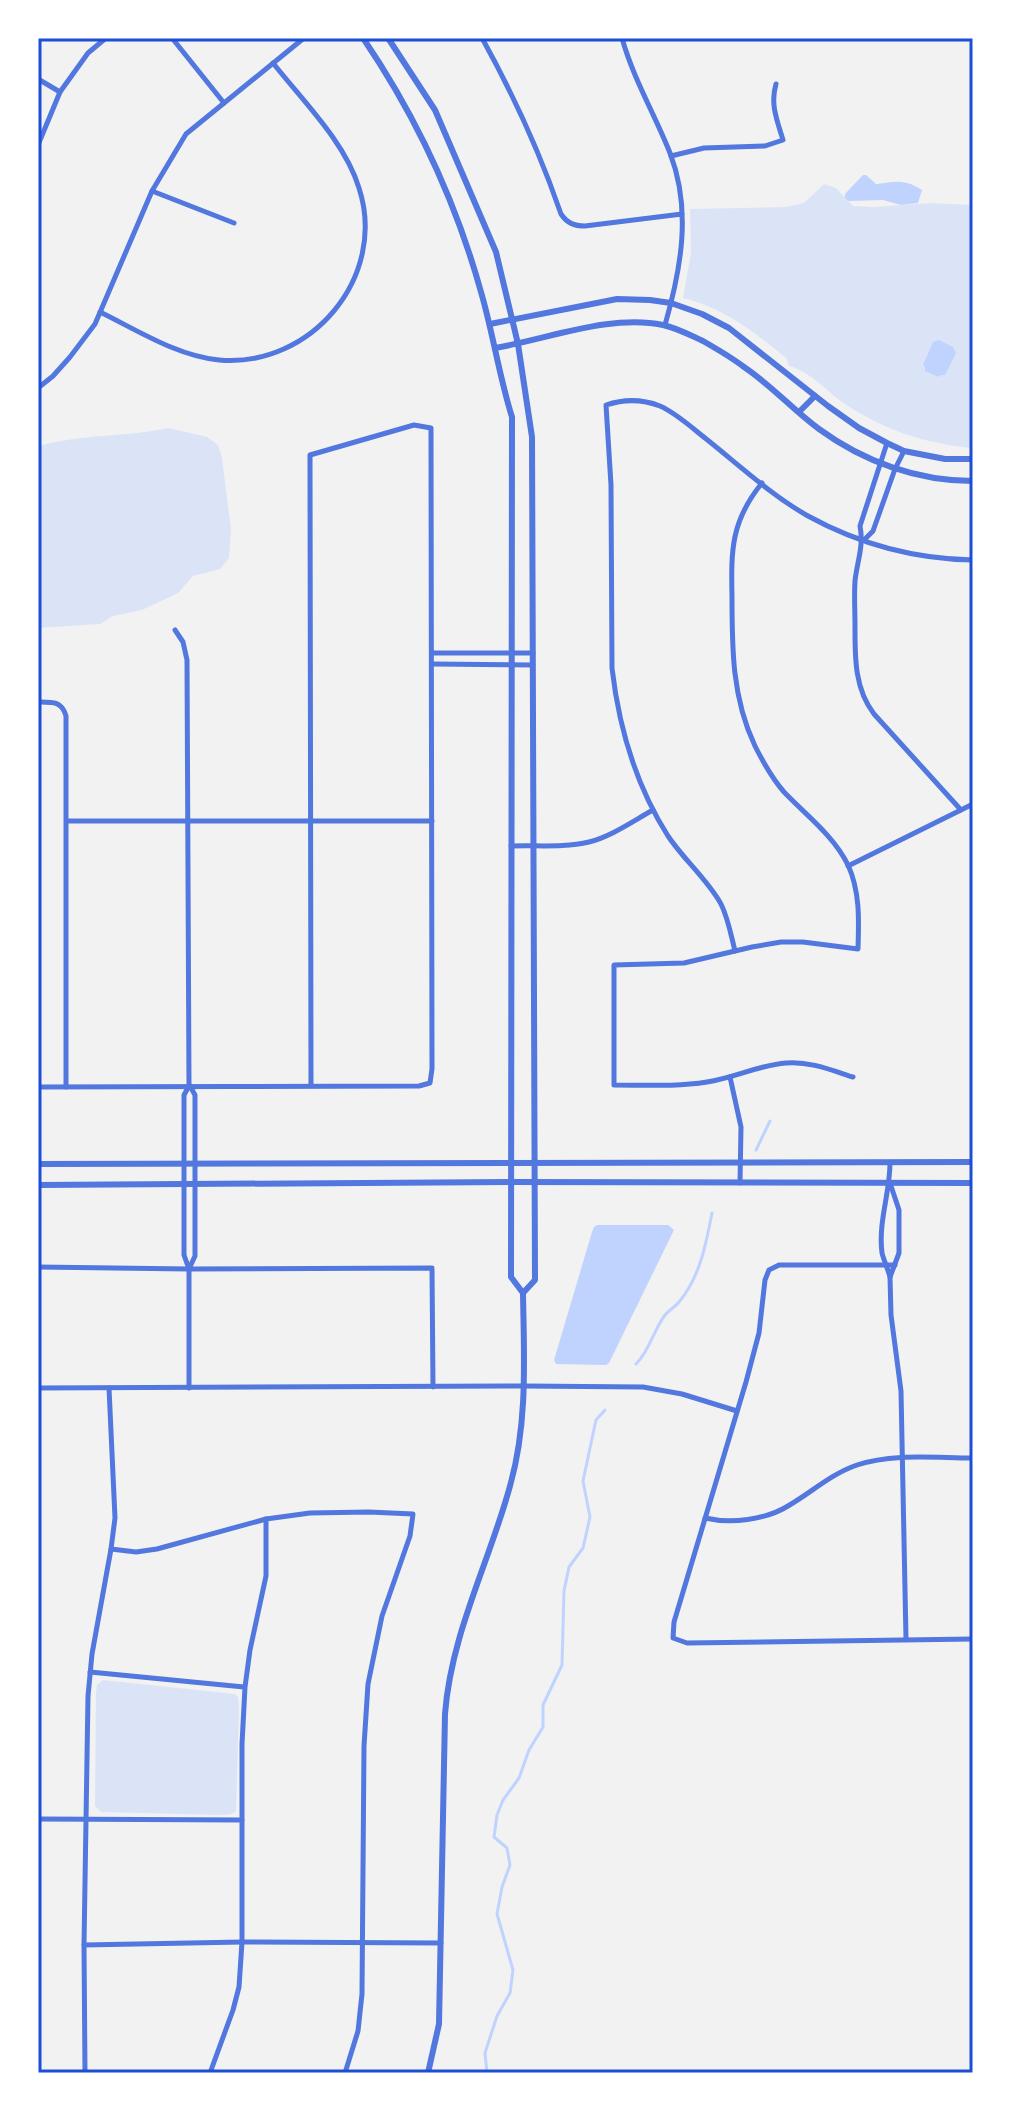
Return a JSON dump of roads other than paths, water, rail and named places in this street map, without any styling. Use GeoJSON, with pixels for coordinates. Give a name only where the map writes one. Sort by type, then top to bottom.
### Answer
{"type":"FeatureCollection","features":[{"type":"Feature","properties":{"kind":"street"},"geometry":{"type":"LineString","coordinates":[[38,145],[60,92],[88,53],[106,38]]}},
{"type":"Feature","properties":{"kind":"street"},"geometry":{"type":"LineString","coordinates":[[172,38],[224,103]]}},
{"type":"Feature","properties":{"kind":"street"},"geometry":{"type":"LineString","coordinates":[[38,388],[53,376],[87,335],[152,191],[186,134],[304,38]]}},
{"type":"Feature","properties":{"kind":"street"},"geometry":{"type":"LineString","coordinates":[[363,38],[414,121],[460,223],[490,324],[512,417],[511,1277],[523,1293],[524,1386],[520,1447],[510,1487],[454,1650],[447,1683],[439,2024],[428,2073]]}},
{"type":"Feature","properties":{"kind":"street"},"geometry":{"type":"LineString","coordinates":[[388,38],[435,110],[496,252],[518,344],[532,437],[535,1280],[523,1293]]}},
{"type":"Feature","properties":{"kind":"street"},"geometry":{"type":"LineString","coordinates":[[482,38],[509,89],[565,220],[578,226],[682,214]]}},
{"type":"Feature","properties":{"kind":"street"},"geometry":{"type":"LineString","coordinates":[[622,38],[671,156],[682,214],[682,248],[665,325]]}},
{"type":"Feature","properties":{"kind":"street"},"geometry":{"type":"LineString","coordinates":[[100,312],[187,353],[218,360],[243,360],[293,345],[324,323],[340,305],[353,283],[362,257],[366,228],[360,190],[351,166],[337,143],[273,63]]}},
{"type":"Feature","properties":{"kind":"street"},"geometry":{"type":"LineString","coordinates":[[38,79],[60,92]]}},
{"type":"Feature","properties":{"kind":"street"},"geometry":{"type":"LineString","coordinates":[[671,156],[704,148],[765,146],[783,140],[773,109],[776,84]]}},
{"type":"Feature","properties":{"kind":"street"},"geometry":{"type":"LineString","coordinates":[[152,191],[234,223]]}},
{"type":"Feature","properties":{"kind":"street"},"geometry":{"type":"LineString","coordinates":[[490,324],[617,299],[671,303],[729,328],[815,396],[859,428],[887,443],[904,451],[945,459],[973,459]]}},
{"type":"Feature","properties":{"kind":"street"},"geometry":{"type":"LineString","coordinates":[[495,348],[603,325],[627,322],[665,325],[685,332],[746,367],[821,430],[866,458],[895,469],[973,481]]}},
{"type":"Feature","properties":{"kind":"street"},"geometry":{"type":"LineString","coordinates":[[799,412],[815,396]]}},
{"type":"Feature","properties":{"kind":"street"},"geometry":{"type":"LineString","coordinates":[[735,951],[729,924],[717,898],[679,851],[653,810],[631,762],[621,722],[614,683],[612,642],[611,470],[606,405],[633,400],[663,408],[784,501],[863,541],[921,555],[973,560]]}},
{"type":"Feature","properties":{"kind":"street"},"geometry":{"type":"LineString","coordinates":[[38,1087],[419,1086],[430,1083],[431,428],[414,425],[310,455],[311,1086]]}},
{"type":"Feature","properties":{"kind":"street"},"geometry":{"type":"LineString","coordinates":[[887,443],[860,526],[863,541],[855,587],[855,657],[862,693],[879,721],[961,810]]}},
{"type":"Feature","properties":{"kind":"street"},"geometry":{"type":"LineString","coordinates":[[863,541],[873,531],[904,451]]}},
{"type":"Feature","properties":{"kind":"street"},"geometry":{"type":"LineString","coordinates":[[762,483],[741,515],[732,546],[733,658],[740,703],[749,732],[769,771],[782,790],[833,843],[848,866],[858,904],[858,949],[781,942],[684,963],[614,965],[614,1085],[686,1084],[790,1063],[817,1066],[853,1077]]}},
{"type":"Feature","properties":{"kind":"street"},"geometry":{"type":"LineString","coordinates":[[175,630],[183,642],[187,660],[189,1086],[184,1095],[184,1255],[189,1269],[189,1388]]}},
{"type":"Feature","properties":{"kind":"street"},"geometry":{"type":"LineString","coordinates":[[432,653],[533,653]]}},
{"type":"Feature","properties":{"kind":"street"},"geometry":{"type":"LineString","coordinates":[[432,664],[533,665]]}},
{"type":"Feature","properties":{"kind":"street"},"geometry":{"type":"LineString","coordinates":[[38,702],[59,703],[66,716],[66,1087]]}},
{"type":"Feature","properties":{"kind":"street"},"geometry":{"type":"LineString","coordinates":[[848,866],[973,804]]}},
{"type":"Feature","properties":{"kind":"street"},"geometry":{"type":"LineString","coordinates":[[511,846],[587,842],[653,810]]}},
{"type":"Feature","properties":{"kind":"street"},"geometry":{"type":"LineString","coordinates":[[67,821],[432,821]]}},
{"type":"Feature","properties":{"kind":"street"},"geometry":{"type":"LineString","coordinates":[[730,1077],[741,1127],[740,1183]]}},
{"type":"Feature","properties":{"kind":"street"},"geometry":{"type":"LineString","coordinates":[[189,1086],[195,1095],[195,1256],[189,1269]]}},
{"type":"Feature","properties":{"kind":"street"},"geometry":{"type":"LineString","coordinates":[[38,1164],[973,1162]]}},
{"type":"Feature","properties":{"kind":"street"},"geometry":{"type":"LineString","coordinates":[[890,1163],[890,1183],[883,1212],[882,1253],[890,1277],[891,1315],[901,1391],[906,1640]]}},
{"type":"Feature","properties":{"kind":"street"},"geometry":{"type":"LineString","coordinates":[[890,1183],[899,1210],[899,1253],[890,1277]]}},
{"type":"Feature","properties":{"kind":"street"},"geometry":{"type":"LineString","coordinates":[[38,1185],[973,1183]]}},
{"type":"Feature","properties":{"kind":"street"},"geometry":{"type":"LineString","coordinates":[[895,1265],[779,1265],[769,1270],[759,1333],[674,1622],[673,1638],[687,1643],[973,1639]]}},
{"type":"Feature","properties":{"kind":"street"},"geometry":{"type":"LineString","coordinates":[[38,1267],[432,1268],[433,1387]]}},
{"type":"Feature","properties":{"kind":"street"},"geometry":{"type":"LineString","coordinates":[[38,1388],[643,1387],[682,1394],[737,1411]]}},
{"type":"Feature","properties":{"kind":"street"},"geometry":{"type":"LineString","coordinates":[[85,2073],[84,1945],[90,1672],[111,1549],[115,1494],[109,1388]]}},
{"type":"Feature","properties":{"kind":"street"},"geometry":{"type":"LineString","coordinates":[[705,1518],[732,1521],[772,1513],[786,1508],[841,1471],[870,1461],[973,1458]]}},
{"type":"Feature","properties":{"kind":"street"},"geometry":{"type":"LineString","coordinates":[[111,1549],[136,1552],[157,1549],[266,1519],[310,1513],[413,1514],[410,1536],[382,1616],[368,1684],[364,1746],[361,2013],[353,2053],[345,2073]]}},
{"type":"Feature","properties":{"kind":"street"},"geometry":{"type":"LineString","coordinates":[[210,2073],[239,1987],[245,1687],[266,1576],[266,1519]]}},
{"type":"Feature","properties":{"kind":"street"},"geometry":{"type":"LineString","coordinates":[[90,1672],[245,1687]]}},
{"type":"Feature","properties":{"kind":"street"},"geometry":{"type":"LineString","coordinates":[[38,1819],[242,1820]]}},
{"type":"Feature","properties":{"kind":"street"},"geometry":{"type":"LineString","coordinates":[[84,1945],[442,1943]]}},
{"type":"Feature","properties":{"kind":"water"},"geometry":{"type":"Polygon","coordinates":[[[863,175],[876,184],[899,182],[915,186],[922,190],[918,203],[901,205],[883,200],[848,201],[845,194],[863,175]]]}},
{"type":"Feature","properties":{"kind":"water"},"geometry":{"type":"Polygon","coordinates":[[[939,340],[953,347],[956,353],[945,375],[939,377],[925,371],[923,365],[933,342],[939,340]]]}},
{"type":"Feature","properties":{"kind":"water"},"geometry":{"type":"Polygon","coordinates":[[[597,1225],[668,1225],[674,1230],[609,1363],[556,1364],[554,1360],[592,1232],[597,1225]]]}},
{"type":"Feature","properties":{"kind":"waterway"},"geometry":{"type":"LineString","coordinates":[[756,1150],[770,1121]]}},
{"type":"Feature","properties":{"kind":"waterway"},"geometry":{"type":"LineString","coordinates":[[636,1364],[665,1315],[679,1302],[692,1282],[712,1213]]}},
{"type":"Feature","properties":{"kind":"waterway"},"geometry":{"type":"LineString","coordinates":[[487,2073],[485,2053],[497,2016],[510,1993],[513,1970],[497,1914],[510,1865],[507,1848],[494,1837],[497,1815],[543,1727],[543,1705],[562,1665],[564,1591],[569,1567],[583,1548],[590,1517],[583,1481],[596,1420],[605,1410]]}}]}
